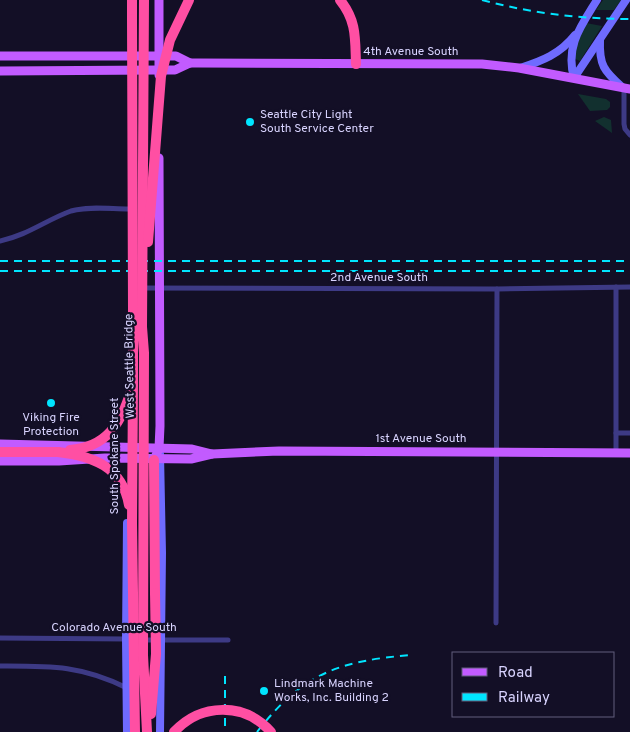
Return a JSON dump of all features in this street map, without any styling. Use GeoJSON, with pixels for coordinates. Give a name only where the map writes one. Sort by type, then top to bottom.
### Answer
{"type":"FeatureCollection","features":[{"type":"Feature","properties":{"kind":"highway","name":"West Seattle Bridge"},"geometry":{"type":"LineString","coordinates":[[131,0],[133,384],[131,711],[133,732]]}},
{"type":"Feature","properties":{"kind":"highway","name":"West Seattle Bridge"},"geometry":{"type":"LineString","coordinates":[[144,0],[142,326],[144,353],[143,655],[148,732]]}},
{"type":"Feature","properties":{"kind":"highway"},"geometry":{"type":"LineString","coordinates":[[144,353],[148,327],[148,247],[161,76],[170,40],[189,0]]}},
{"type":"Feature","properties":{"kind":"highway"},"geometry":{"type":"LineString","coordinates":[[340,0],[354,25],[356,64]]}},
{"type":"Feature","properties":{"kind":"highway"},"geometry":{"type":"LineString","coordinates":[[0,452],[58,452],[84,448],[107,436],[120,419],[133,384]]}},
{"type":"Feature","properties":{"kind":"highway"},"geometry":{"type":"LineString","coordinates":[[58,452],[88,457],[106,467],[116,476],[127,496],[132,523]]}},
{"type":"Feature","properties":{"kind":"highway"},"geometry":{"type":"LineString","coordinates":[[148,732],[156,654],[155,557],[158,460]]}},
{"type":"Feature","properties":{"kind":"highway"},"geometry":{"type":"LineString","coordinates":[[174,732],[187,720],[201,713],[226,709],[250,716],[263,724],[270,732]]}},
{"type":"Feature","properties":{"kind":"main road","name":"South Spokane Street"},"geometry":{"type":"LineString","coordinates":[[127,732],[131,711],[127,688],[126,597],[131,0]]}},
{"type":"Feature","properties":{"kind":"main road"},"geometry":{"type":"LineString","coordinates":[[159,0],[158,460],[162,598],[160,732]]}},
{"type":"Feature","properties":{"kind":"main road"},"geometry":{"type":"LineString","coordinates":[[519,68],[545,60],[564,46],[576,33],[597,0]]}},
{"type":"Feature","properties":{"kind":"main road"},"geometry":{"type":"LineString","coordinates":[[574,78],[626,0]]}},
{"type":"Feature","properties":{"kind":"main road"},"geometry":{"type":"LineString","coordinates":[[574,78],[570,64],[576,33]]}},
{"type":"Feature","properties":{"kind":"main road"},"geometry":{"type":"LineString","coordinates":[[600,38],[599,53],[604,68],[609,75],[627,89]]}},
{"type":"Feature","properties":{"kind":"main road","name":"4th Avenue South"},"geometry":{"type":"LineString","coordinates":[[0,56],[176,56],[190,63]]}},
{"type":"Feature","properties":{"kind":"main road","name":"4th Avenue South"},"geometry":{"type":"LineString","coordinates":[[0,71],[175,70],[190,63],[482,64],[519,68],[627,89]]}},
{"type":"Feature","properties":{"kind":"main road"},"geometry":{"type":"LineString","coordinates":[[129,209],[159,210]]}},
{"type":"Feature","properties":{"kind":"main road"},"geometry":{"type":"LineString","coordinates":[[129,234],[159,234]]}},
{"type":"Feature","properties":{"kind":"main road","name":"1st Avenue South"},"geometry":{"type":"LineString","coordinates":[[0,444],[192,448],[212,454]]}},
{"type":"Feature","properties":{"kind":"main road","name":"1st Avenue South"},"geometry":{"type":"LineString","coordinates":[[0,461],[191,460],[212,454],[279,452],[630,452]]}},
{"type":"Feature","properties":{"kind":"main road"},"geometry":{"type":"LineString","coordinates":[[126,597],[162,598]]}},
{"type":"Feature","properties":{"kind":"main road"},"geometry":{"type":"LineString","coordinates":[[131,711],[160,711]]}},
{"type":"Feature","properties":{"kind":"street"},"geometry":{"type":"LineString","coordinates":[[627,89],[624,124],[625,129],[630,135]]}},
{"type":"Feature","properties":{"kind":"street"},"geometry":{"type":"LineString","coordinates":[[0,241],[12,239],[75,210],[92,208],[129,209]]}},
{"type":"Feature","properties":{"kind":"street"},"geometry":{"type":"LineString","coordinates":[[616,287],[616,452]]}},
{"type":"Feature","properties":{"kind":"street","name":"2nd Avenue South"},"geometry":{"type":"LineString","coordinates":[[129,288],[497,289],[630,287]]}},
{"type":"Feature","properties":{"kind":"street"},"geometry":{"type":"LineString","coordinates":[[496,623],[497,289]]}},
{"type":"Feature","properties":{"kind":"street"},"geometry":{"type":"LineString","coordinates":[[616,433],[630,433]]}},
{"type":"Feature","properties":{"kind":"street","name":"Colorado Avenue South"},"geometry":{"type":"LineString","coordinates":[[0,638],[228,640]]}},
{"type":"Feature","properties":{"kind":"street"},"geometry":{"type":"LineString","coordinates":[[0,666],[61,667],[106,678],[127,688]]}},
{"type":"Feature","properties":{"kind":"green space"},"geometry":{"type":"Polygon","coordinates":[[[603,0],[621,0],[614,10],[596,10],[603,0]]]}},
{"type":"Feature","properties":{"kind":"green space"},"geometry":{"type":"Polygon","coordinates":[[[586,23],[602,26],[580,61],[575,59],[576,45],[586,23]]]}},
{"type":"Feature","properties":{"kind":"green space"},"geometry":{"type":"Polygon","coordinates":[[[578,94],[606,99],[610,102],[610,107],[607,110],[590,111],[578,94]]]}},
{"type":"Feature","properties":{"kind":"green space"},"geometry":{"type":"Polygon","coordinates":[[[604,117],[611,120],[612,133],[595,121],[604,117]]]}},
{"type":"Feature","properties":{"kind":"railway"},"geometry":{"type":"LineString","coordinates":[[482,0],[555,14],[592,18],[630,19]]}},
{"type":"Feature","properties":{"kind":"railway"},"geometry":{"type":"LineString","coordinates":[[0,261],[630,261]]}},
{"type":"Feature","properties":{"kind":"railway"},"geometry":{"type":"LineString","coordinates":[[0,271],[630,271]]}},
{"type":"Feature","properties":{"kind":"railway"},"geometry":{"type":"LineString","coordinates":[[257,732],[290,696],[307,683],[324,674],[343,666],[363,661],[411,655]]}},
{"type":"Feature","properties":{"kind":"railway"},"geometry":{"type":"LineString","coordinates":[[225,676],[225,732]]}},
{"type":"Feature","properties":{"kind":"place","name":"Seattle City Light South Service Center"},"geometry":{"type":"Point","coordinates":[250,122]}},
{"type":"Feature","properties":{"kind":"place","name":"Viking Fire Protection"},"geometry":{"type":"Point","coordinates":[51,403]}},
{"type":"Feature","properties":{"kind":"place","name":"Lindmark Machine Works, Inc. Building 2"},"geometry":{"type":"Point","coordinates":[264,691]}}]}
